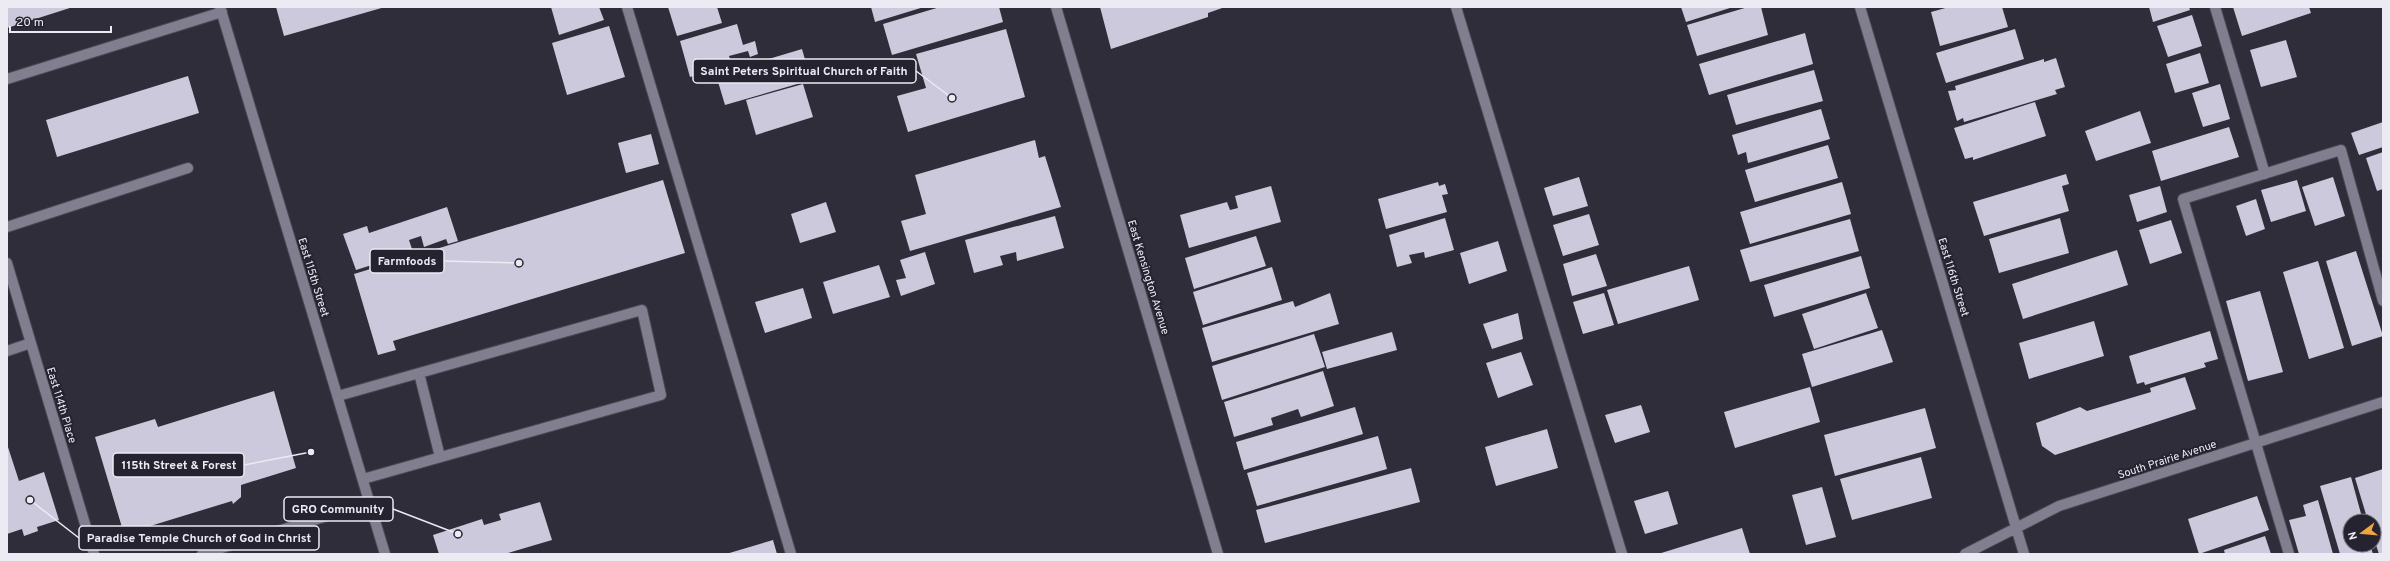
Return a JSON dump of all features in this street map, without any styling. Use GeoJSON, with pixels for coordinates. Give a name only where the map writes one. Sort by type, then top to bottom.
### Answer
{"type":"FeatureCollection","features":[{"type":"Feature","properties":{"kind":"street"},"geometry":{"type":"LineString","coordinates":[[627,7],[791,554]]}},
{"type":"Feature","properties":{"kind":"street","name":"East Kensington Avenue"},"geometry":{"type":"LineString","coordinates":[[1056,7],[1218,554]]}},
{"type":"Feature","properties":{"kind":"street"},"geometry":{"type":"LineString","coordinates":[[1456,7],[1622,554]]}},
{"type":"Feature","properties":{"kind":"street","name":"East 116th Street"},"geometry":{"type":"LineString","coordinates":[[1860,7],[2024,554]]}},
{"type":"Feature","properties":{"kind":"street"},"geometry":{"type":"LineString","coordinates":[[2215,7],[2265,174]]}},
{"type":"Feature","properties":{"kind":"street"},"geometry":{"type":"LineString","coordinates":[[7,79],[221,10]]}},
{"type":"Feature","properties":{"kind":"street","name":"East 115th Street"},"geometry":{"type":"LineString","coordinates":[[221,10],[386,554]]}},
{"type":"Feature","properties":{"kind":"street"},"geometry":{"type":"LineString","coordinates":[[2289,554],[2183,199],[2341,150],[2383,301]]}},
{"type":"Feature","properties":{"kind":"street"},"geometry":{"type":"LineString","coordinates":[[7,227],[188,168]]}},
{"type":"Feature","properties":{"kind":"street","name":"East 114th Place"},"geometry":{"type":"LineString","coordinates":[[7,263],[94,554]]}},
{"type":"Feature","properties":{"kind":"street"},"geometry":{"type":"LineString","coordinates":[[338,396],[642,310],[661,395],[363,479]]}},
{"type":"Feature","properties":{"kind":"street"},"geometry":{"type":"LineString","coordinates":[[7,351],[31,343]]}},
{"type":"Feature","properties":{"kind":"street"},"geometry":{"type":"LineString","coordinates":[[419,373],[440,457]]}},
{"type":"Feature","properties":{"kind":"street","name":"South Prairie Avenue"},"geometry":{"type":"LineString","coordinates":[[1965,554],[2059,506],[2383,402]]}},
{"type":"Feature","properties":{"kind":"street"},"geometry":{"type":"LineString","coordinates":[[202,554],[370,503]]}},
{"type":"Feature","properties":{"kind":"building"},"geometry":{"type":"Polygon","coordinates":[[[7,7],[73,7],[7,28],[7,7]]]}},
{"type":"Feature","properties":{"kind":"building"},"geometry":{"type":"Polygon","coordinates":[[[276,7],[385,7],[284,36],[276,7]]]}},
{"type":"Feature","properties":{"kind":"building"},"geometry":{"type":"Polygon","coordinates":[[[551,7],[599,7],[604,20],[559,35],[551,7]]]}},
{"type":"Feature","properties":{"kind":"building"},"geometry":{"type":"Polygon","coordinates":[[[668,7],[717,7],[722,23],[677,36],[668,7]]]}},
{"type":"Feature","properties":{"kind":"building"},"geometry":{"type":"Polygon","coordinates":[[[871,7],[924,7],[875,22],[871,7]]]}},
{"type":"Feature","properties":{"kind":"building"},"geometry":{"type":"Polygon","coordinates":[[[940,7],[999,7],[1003,22],[892,55],[883,24],[940,7]]]}},
{"type":"Feature","properties":{"kind":"building"},"geometry":{"type":"Polygon","coordinates":[[[1100,7],[1225,7],[1208,13],[1208,17],[1111,49],[1100,7]]]}},
{"type":"Feature","properties":{"kind":"building"},"geometry":{"type":"Polygon","coordinates":[[[1681,7],[1733,7],[1686,22],[1681,7]]]}},
{"type":"Feature","properties":{"kind":"building"},"geometry":{"type":"Polygon","coordinates":[[[1748,7],[1761,7],[1768,35],[1697,56],[1687,25],[1748,7]]]}},
{"type":"Feature","properties":{"kind":"building"},"geometry":{"type":"Polygon","coordinates":[[[1949,7],[2002,7],[2008,27],[1940,46],[1931,12],[1949,7]]]}},
{"type":"Feature","properties":{"kind":"building"},"geometry":{"type":"Polygon","coordinates":[[[2149,7],[2189,7],[2190,10],[2153,22],[2149,7]]]}},
{"type":"Feature","properties":{"kind":"building"},"geometry":{"type":"Polygon","coordinates":[[[2233,7],[2309,7],[2311,13],[2242,36],[2233,7]]]}},
{"type":"Feature","properties":{"kind":"building"},"geometry":{"type":"Polygon","coordinates":[[[2192,15],[2202,46],[2168,57],[2157,26],[2192,15]]]}},
{"type":"Feature","properties":{"kind":"building"},"geometry":{"type":"Polygon","coordinates":[[[737,24],[743,45],[755,41],[758,54],[750,57],[748,51],[729,56],[732,65],[690,77],[680,41],[737,24]]]}},
{"type":"Feature","properties":{"kind":"building"},"geometry":{"type":"Polygon","coordinates":[[[609,26],[625,77],[567,95],[552,43],[609,26]]]}},
{"type":"Feature","properties":{"kind":"building"},"geometry":{"type":"Polygon","coordinates":[[[1006,29],[1025,97],[908,132],[897,96],[926,88],[916,54],[1006,29]]]}},
{"type":"Feature","properties":{"kind":"building"},"geometry":{"type":"Polygon","coordinates":[[[2015,29],[2024,59],[1946,83],[1936,53],[2015,29]]]}},
{"type":"Feature","properties":{"kind":"building"},"geometry":{"type":"Polygon","coordinates":[[[1805,33],[1813,64],[1709,95],[1699,64],[1805,33]]]}},
{"type":"Feature","properties":{"kind":"building"},"geometry":{"type":"Polygon","coordinates":[[[2286,40],[2297,77],[2261,87],[2250,50],[2286,40]]]}},
{"type":"Feature","properties":{"kind":"building"},"geometry":{"type":"Polygon","coordinates":[[[802,49],[811,80],[725,105],[716,75],[802,49]]]}},
{"type":"Feature","properties":{"kind":"building"},"geometry":{"type":"Polygon","coordinates":[[[2200,53],[2209,83],[2175,93],[2166,64],[2200,53]]]}},
{"type":"Feature","properties":{"kind":"building"},"geometry":{"type":"Polygon","coordinates":[[[2056,58],[2065,87],[2055,90],[2057,94],[1964,122],[1963,118],[1957,121],[1948,91],[1956,90],[1955,86],[2044,59],[2044,62],[2056,58]]]}},
{"type":"Feature","properties":{"kind":"building"},"geometry":{"type":"Polygon","coordinates":[[[1814,70],[1823,101],[1736,125],[1727,95],[1814,70]]]}},
{"type":"Feature","properties":{"kind":"building"},"geometry":{"type":"Polygon","coordinates":[[[188,76],[199,113],[57,157],[46,120],[188,76]]]}},
{"type":"Feature","properties":{"kind":"building"},"geometry":{"type":"Polygon","coordinates":[[[803,84],[813,117],[756,135],[746,100],[803,84]]]}},
{"type":"Feature","properties":{"kind":"building"},"geometry":{"type":"Polygon","coordinates":[[[2220,84],[2230,119],[2203,127],[2192,93],[2220,84]]]}},
{"type":"Feature","properties":{"kind":"building"},"geometry":{"type":"Polygon","coordinates":[[[2035,102],[2046,136],[1973,160],[1973,157],[1965,159],[1954,128],[2035,102]]]}},
{"type":"Feature","properties":{"kind":"building"},"geometry":{"type":"Polygon","coordinates":[[[1821,109],[1830,139],[1748,163],[1746,152],[1738,155],[1732,135],[1821,109]]]}},
{"type":"Feature","properties":{"kind":"building"},"geometry":{"type":"Polygon","coordinates":[[[2140,111],[2151,143],[2096,161],[2085,131],[2140,111]]]}},
{"type":"Feature","properties":{"kind":"building"},"geometry":{"type":"Polygon","coordinates":[[[2383,122],[2383,147],[2359,155],[2351,133],[2383,122]]]}},
{"type":"Feature","properties":{"kind":"building"},"geometry":{"type":"Polygon","coordinates":[[[2229,127],[2239,157],[2161,181],[2152,151],[2229,127]]]}},
{"type":"Feature","properties":{"kind":"building"},"geometry":{"type":"Polygon","coordinates":[[[651,134],[659,164],[626,173],[618,143],[651,134]]]}},
{"type":"Feature","properties":{"kind":"building"},"geometry":{"type":"Polygon","coordinates":[[[1035,140],[1039,158],[1045,156],[1061,207],[910,251],[901,221],[926,214],[915,175],[1035,140]]]}},
{"type":"Feature","properties":{"kind":"building"},"geometry":{"type":"Polygon","coordinates":[[[1828,145],[1838,178],[1755,202],[1745,170],[1828,145]]]}},
{"type":"Feature","properties":{"kind":"building"},"geometry":{"type":"Polygon","coordinates":[[[2383,152],[2383,189],[2377,191],[2366,158],[2383,152]]]}},
{"type":"Feature","properties":{"kind":"building"},"geometry":{"type":"Polygon","coordinates":[[[2066,174],[2069,184],[2062,186],[2069,211],[1984,236],[1973,202],[2066,174]]]}},
{"type":"Feature","properties":{"kind":"building"},"geometry":{"type":"Polygon","coordinates":[[[1579,177],[1588,206],[1553,216],[1544,188],[1579,177]]]}},
{"type":"Feature","properties":{"kind":"building"},"geometry":{"type":"Polygon","coordinates":[[[2333,177],[2345,216],[2315,226],[2302,187],[2333,177]]]}},
{"type":"Feature","properties":{"kind":"building"},"geometry":{"type":"Polygon","coordinates":[[[663,180],[685,253],[393,341],[396,350],[378,355],[354,274],[663,180]]]}},
{"type":"Feature","properties":{"kind":"building"},"geometry":{"type":"Polygon","coordinates":[[[2297,180],[2306,211],[2271,222],[2261,190],[2297,180]]]}},
{"type":"Feature","properties":{"kind":"building"},"geometry":{"type":"Polygon","coordinates":[[[1438,182],[1439,186],[1445,184],[1448,194],[1442,195],[1447,212],[1386,229],[1378,199],[1438,182]]]}},
{"type":"Feature","properties":{"kind":"building"},"geometry":{"type":"Polygon","coordinates":[[[1842,182],[1851,214],[1750,244],[1740,212],[1842,182]]]}},
{"type":"Feature","properties":{"kind":"building"},"geometry":{"type":"Polygon","coordinates":[[[1271,186],[1281,222],[1189,248],[1180,215],[1227,202],[1230,210],[1238,208],[1235,196],[1271,186]]]}},
{"type":"Feature","properties":{"kind":"building"},"geometry":{"type":"Polygon","coordinates":[[[2160,186],[2167,212],[2137,222],[2129,195],[2160,186]]]}},
{"type":"Feature","properties":{"kind":"building"},"geometry":{"type":"Polygon","coordinates":[[[2256,199],[2265,229],[2246,236],[2236,206],[2256,199]]]}},
{"type":"Feature","properties":{"kind":"building"},"geometry":{"type":"Polygon","coordinates":[[[826,202],[836,232],[800,243],[791,214],[826,202]]]}},
{"type":"Feature","properties":{"kind":"building"},"geometry":{"type":"Polygon","coordinates":[[[447,207],[458,241],[448,244],[446,239],[424,247],[421,236],[409,240],[413,252],[356,270],[343,234],[367,226],[369,233],[447,207]]]}},
{"type":"Feature","properties":{"kind":"building"},"geometry":{"type":"Polygon","coordinates":[[[1589,214],[1599,245],[1563,256],[1553,225],[1589,214]]]}},
{"type":"Feature","properties":{"kind":"building"},"geometry":{"type":"Polygon","coordinates":[[[1055,216],[1064,248],[1017,261],[1016,252],[1000,256],[1003,265],[974,273],[965,240],[1055,216]]]}},
{"type":"Feature","properties":{"kind":"building"},"geometry":{"type":"Polygon","coordinates":[[[1445,218],[1454,250],[1425,258],[1424,252],[1409,255],[1412,263],[1397,267],[1389,235],[1445,218]]]}},
{"type":"Feature","properties":{"kind":"building"},"geometry":{"type":"Polygon","coordinates":[[[2060,218],[2069,253],[1999,273],[1989,239],[2060,218]]]}},
{"type":"Feature","properties":{"kind":"building"},"geometry":{"type":"Polygon","coordinates":[[[1850,219],[1859,251],[1750,282],[1740,250],[1850,219]]]}},
{"type":"Feature","properties":{"kind":"building"},"geometry":{"type":"Polygon","coordinates":[[[2171,220],[2182,253],[2150,264],[2139,230],[2171,220]]]}},
{"type":"Feature","properties":{"kind":"building"},"geometry":{"type":"Polygon","coordinates":[[[1256,236],[1266,266],[1194,289],[1185,258],[1256,236]]]}},
{"type":"Feature","properties":{"kind":"building"},"geometry":{"type":"Polygon","coordinates":[[[1498,241],[1507,271],[1469,284],[1460,253],[1498,241]]]}},
{"type":"Feature","properties":{"kind":"building"},"geometry":{"type":"Polygon","coordinates":[[[2117,250],[2128,285],[2023,319],[2012,284],[2117,250]]]}},
{"type":"Feature","properties":{"kind":"building"},"geometry":{"type":"Polygon","coordinates":[[[2356,251],[2383,336],[2352,346],[2326,261],[2356,251]]]}},
{"type":"Feature","properties":{"kind":"building"},"geometry":{"type":"Polygon","coordinates":[[[925,252],[935,284],[901,296],[896,280],[906,278],[900,260],[925,252]]]}},
{"type":"Feature","properties":{"kind":"building"},"geometry":{"type":"Polygon","coordinates":[[[1596,254],[1607,286],[1572,296],[1563,264],[1596,254]]]}},
{"type":"Feature","properties":{"kind":"building"},"geometry":{"type":"Polygon","coordinates":[[[1861,256],[1870,288],[1774,317],[1764,285],[1861,256]]]}},
{"type":"Feature","properties":{"kind":"building"},"geometry":{"type":"Polygon","coordinates":[[[2318,261],[2344,348],[2309,359],[2283,272],[2318,261]]]}},
{"type":"Feature","properties":{"kind":"building"},"geometry":{"type":"Polygon","coordinates":[[[879,265],[890,297],[833,314],[823,282],[879,265]]]}},
{"type":"Feature","properties":{"kind":"building"},"geometry":{"type":"Polygon","coordinates":[[[1689,266],[1699,300],[1618,324],[1607,290],[1689,266]]]}},
{"type":"Feature","properties":{"kind":"building"},"geometry":{"type":"Polygon","coordinates":[[[1272,267],[1282,300],[1203,325],[1193,292],[1272,267]]]}},
{"type":"Feature","properties":{"kind":"building"},"geometry":{"type":"Polygon","coordinates":[[[803,288],[812,318],[765,333],[755,302],[803,288]]]}},
{"type":"Feature","properties":{"kind":"building"},"geometry":{"type":"Polygon","coordinates":[[[2260,291],[2283,372],[2248,381],[2226,301],[2260,291]]]}},
{"type":"Feature","properties":{"kind":"building"},"geometry":{"type":"Polygon","coordinates":[[[1330,293],[1339,324],[1212,362],[1202,328],[1293,301],[1295,307],[1330,293]]]}},
{"type":"Feature","properties":{"kind":"building"},"geometry":{"type":"Polygon","coordinates":[[[1604,293],[1614,325],[1583,334],[1573,302],[1604,293]]]}},
{"type":"Feature","properties":{"kind":"building"},"geometry":{"type":"Polygon","coordinates":[[[1866,293],[1878,328],[1814,349],[1802,314],[1866,293]]]}},
{"type":"Feature","properties":{"kind":"building"},"geometry":{"type":"Polygon","coordinates":[[[1518,313],[1523,339],[1492,349],[1483,324],[1518,313]]]}},
{"type":"Feature","properties":{"kind":"building"},"geometry":{"type":"Polygon","coordinates":[[[2094,321],[2104,356],[2029,379],[2019,343],[2094,321]]]}},
{"type":"Feature","properties":{"kind":"building"},"geometry":{"type":"Polygon","coordinates":[[[1882,330],[1893,362],[1812,387],[1802,354],[1882,330]]]}},
{"type":"Feature","properties":{"kind":"building"},"geometry":{"type":"Polygon","coordinates":[[[2210,331],[2218,359],[2204,363],[2206,367],[2145,385],[2144,382],[2137,384],[2129,356],[2210,331]]]}},
{"type":"Feature","properties":{"kind":"building"},"geometry":{"type":"Polygon","coordinates":[[[1392,332],[1397,350],[1327,369],[1322,352],[1392,332]]]}},
{"type":"Feature","properties":{"kind":"building"},"geometry":{"type":"Polygon","coordinates":[[[1314,334],[1325,367],[1222,400],[1212,366],[1314,334]]]}},
{"type":"Feature","properties":{"kind":"building"},"geometry":{"type":"Polygon","coordinates":[[[1521,352],[1533,385],[1498,398],[1486,363],[1521,352]]]}},
{"type":"Feature","properties":{"kind":"building"},"geometry":{"type":"Polygon","coordinates":[[[1323,371],[1334,406],[1301,417],[1298,409],[1271,418],[1273,425],[1234,437],[1224,402],[1323,371]]]}},
{"type":"Feature","properties":{"kind":"building"},"geometry":{"type":"Polygon","coordinates":[[[2185,377],[2196,409],[2055,455],[2042,446],[2036,423],[2080,407],[2087,411],[2151,392],[2150,388],[2185,377]]]}},
{"type":"Feature","properties":{"kind":"building"},"geometry":{"type":"Polygon","coordinates":[[[1810,387],[1820,422],[1735,448],[1724,412],[1810,387]]]}},
{"type":"Feature","properties":{"kind":"building"},"geometry":{"type":"Polygon","coordinates":[[[274,391],[296,468],[241,485],[241,497],[233,504],[232,501],[124,534],[95,437],[155,419],[158,427],[274,391]]]}},
{"type":"Feature","properties":{"kind":"building"},"geometry":{"type":"Polygon","coordinates":[[[1641,405],[1650,432],[1615,443],[1605,415],[1641,405]]]}},
{"type":"Feature","properties":{"kind":"building"},"geometry":{"type":"Polygon","coordinates":[[[1355,407],[1363,434],[1244,470],[1236,442],[1355,407]]]}},
{"type":"Feature","properties":{"kind":"building"},"geometry":{"type":"Polygon","coordinates":[[[1925,408],[1936,448],[1835,476],[1824,435],[1925,408]]]}},
{"type":"Feature","properties":{"kind":"building"},"geometry":{"type":"Polygon","coordinates":[[[1547,429],[1558,468],[1496,486],[1485,447],[1547,429]]]}},
{"type":"Feature","properties":{"kind":"building"},"geometry":{"type":"Polygon","coordinates":[[[1378,436],[1387,469],[1257,506],[1247,473],[1378,436]]]}},
{"type":"Feature","properties":{"kind":"building"},"geometry":{"type":"Polygon","coordinates":[[[7,444],[19,481],[44,472],[59,520],[37,527],[38,531],[24,536],[22,529],[7,534],[7,444]]]}},
{"type":"Feature","properties":{"kind":"building"},"geometry":{"type":"Polygon","coordinates":[[[1921,457],[1932,498],[1852,520],[1840,479],[1921,457]]]}},
{"type":"Feature","properties":{"kind":"building"},"geometry":{"type":"Polygon","coordinates":[[[1411,468],[1420,502],[1265,543],[1256,510],[1411,468]]]}},
{"type":"Feature","properties":{"kind":"building"},"geometry":{"type":"Polygon","coordinates":[[[2383,469],[2383,554],[2379,553],[2382,553],[2382,513],[2366,513],[2355,478],[2383,469]]]}},
{"type":"Feature","properties":{"kind":"building"},"geometry":{"type":"Polygon","coordinates":[[[2351,477],[2361,513],[2342,513],[2342,553],[2373,554],[2340,554],[2320,486],[2351,477]]]}},
{"type":"Feature","properties":{"kind":"building"},"geometry":{"type":"Polygon","coordinates":[[[1822,487],[1836,537],[1806,545],[1792,495],[1822,487]]]}},
{"type":"Feature","properties":{"kind":"building"},"geometry":{"type":"Polygon","coordinates":[[[1668,491],[1678,524],[1645,534],[1634,501],[1668,491]]]}},
{"type":"Feature","properties":{"kind":"building"},"geometry":{"type":"Polygon","coordinates":[[[2257,496],[2269,530],[2199,554],[2188,519],[2257,496]]]}},
{"type":"Feature","properties":{"kind":"building"},"geometry":{"type":"Polygon","coordinates":[[[2318,500],[2333,554],[2299,554],[2289,520],[2306,516],[2303,505],[2318,500]]]}},
{"type":"Feature","properties":{"kind":"building"},"geometry":{"type":"Polygon","coordinates":[[[540,502],[552,540],[505,554],[439,554],[433,535],[482,519],[484,525],[501,520],[499,514],[540,502]]]}},
{"type":"Feature","properties":{"kind":"building"},"geometry":{"type":"Polygon","coordinates":[[[1742,528],[1750,554],[1658,554],[1742,528]]]}},
{"type":"Feature","properties":{"kind":"building"},"geometry":{"type":"Polygon","coordinates":[[[2265,536],[2271,554],[2225,554],[2224,550],[2265,536]]]}},
{"type":"Feature","properties":{"kind":"building"},"geometry":{"type":"Polygon","coordinates":[[[773,540],[777,554],[726,554],[773,540]]]}},
{"type":"Feature","properties":{"kind":"place","name":"Saint Peters Spiritual Church of Faith"},"geometry":{"type":"Point","coordinates":[952,98]}},
{"type":"Feature","properties":{"kind":"place","name":"Farmfoods"},"geometry":{"type":"Point","coordinates":[519,263]}},
{"type":"Feature","properties":{"kind":"place","name":"115th Street & Forest"},"geometry":{"type":"Point","coordinates":[311,452]}},
{"type":"Feature","properties":{"kind":"place","name":"Paradise Temple Church of God in Christ"},"geometry":{"type":"Point","coordinates":[30,500]}},
{"type":"Feature","properties":{"kind":"place","name":"GRO Community"},"geometry":{"type":"Point","coordinates":[458,534]}}]}
